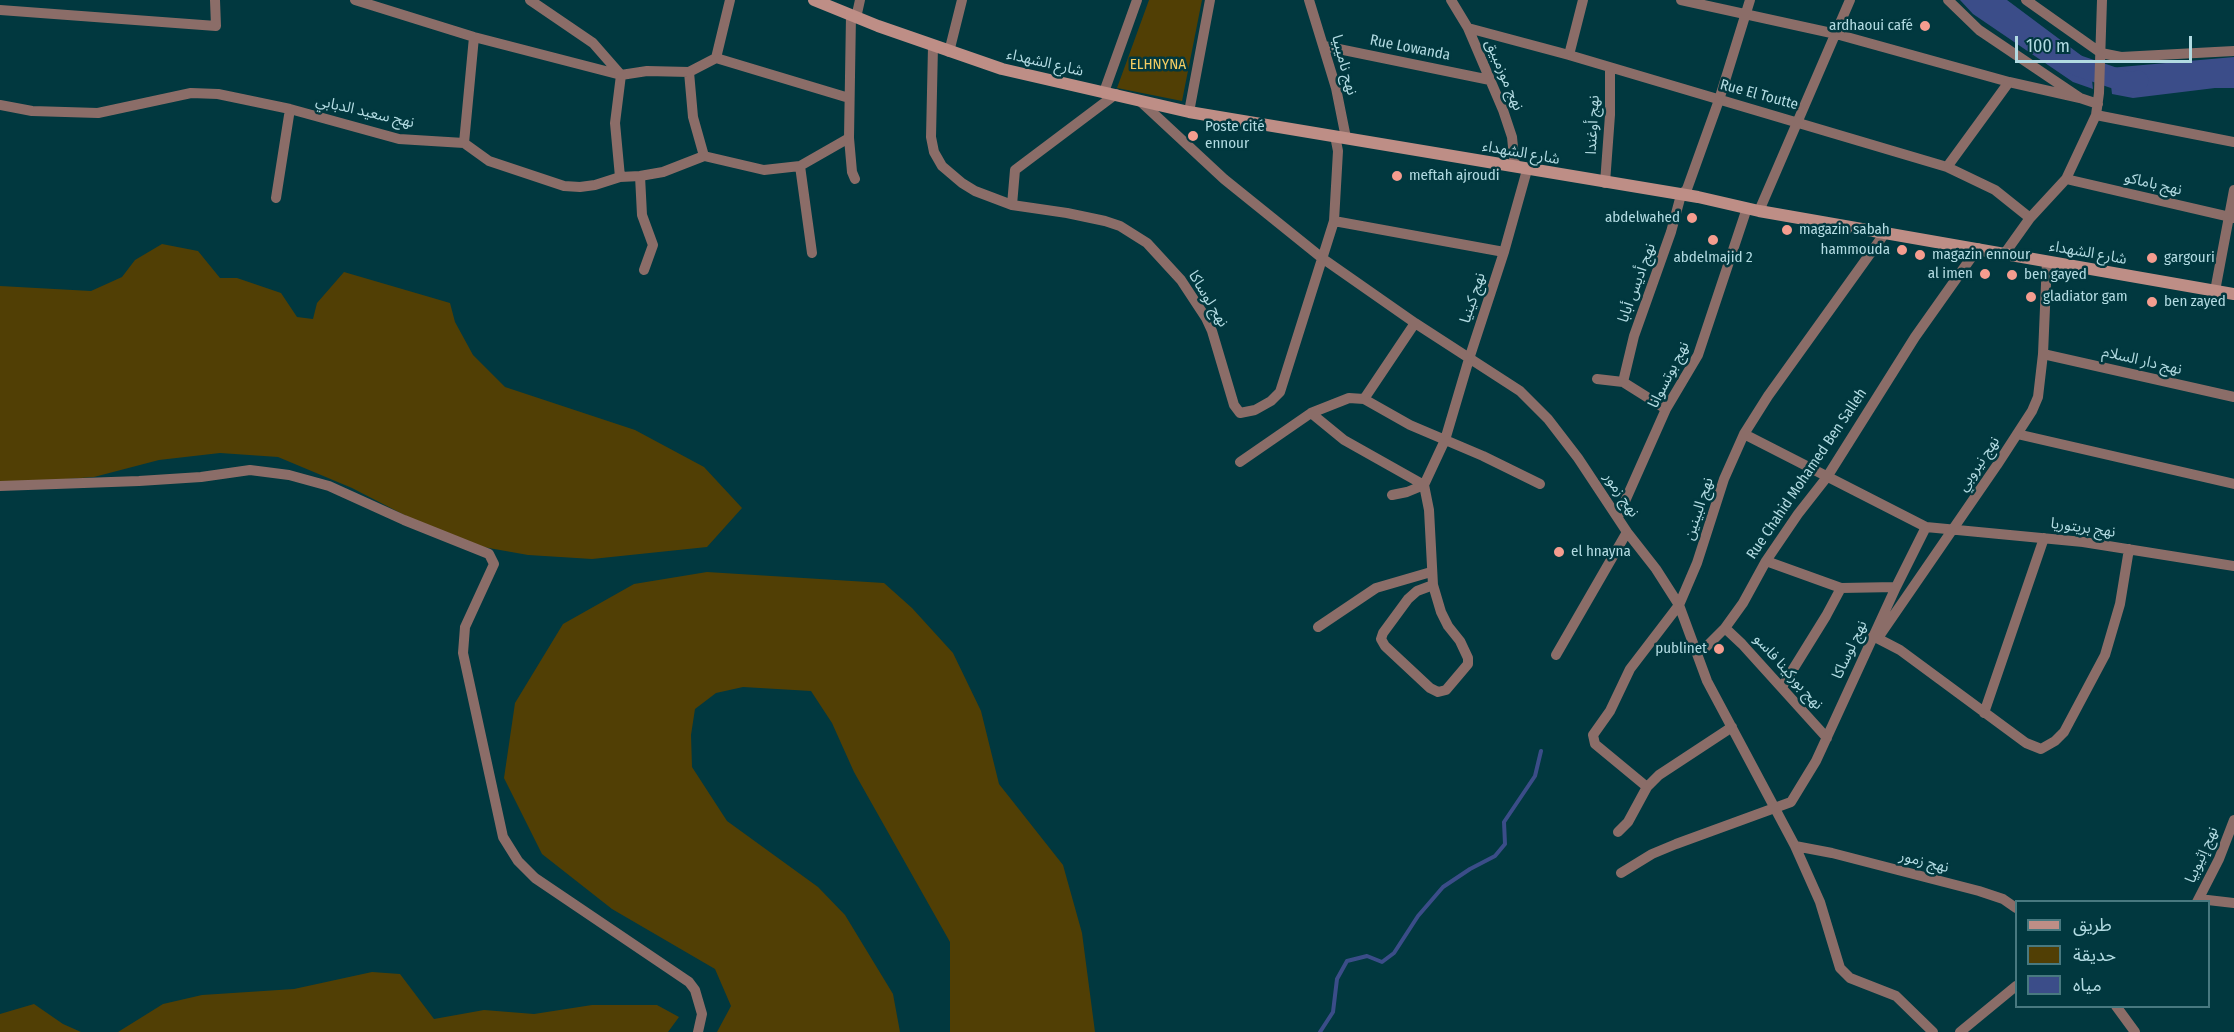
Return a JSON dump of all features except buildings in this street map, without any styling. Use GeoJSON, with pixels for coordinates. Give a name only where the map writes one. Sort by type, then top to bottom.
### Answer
{"type":"FeatureCollection","features":[{"type":"Feature","properties":{"kind":"main road","name":"شارع الشهداء"},"geometry":{"type":"LineString","coordinates":[[814,0],[949,52],[1012,72],[1189,112],[1681,195],[1753,210],[2234,294]]}},
{"type":"Feature","properties":{"kind":"street"},"geometry":{"type":"LineString","coordinates":[[0,10],[216,26],[215,0]]}},
{"type":"Feature","properties":{"kind":"street"},"geometry":{"type":"LineString","coordinates":[[355,0],[474,37],[621,75],[647,71],[689,72],[716,58],[849,98]]}},
{"type":"Feature","properties":{"kind":"street"},"geometry":{"type":"LineString","coordinates":[[530,0],[593,43],[621,75],[615,123],[620,177]]}},
{"type":"Feature","properties":{"kind":"street"},"geometry":{"type":"LineString","coordinates":[[716,58],[730,0]]}},
{"type":"Feature","properties":{"kind":"street"},"geometry":{"type":"LineString","coordinates":[[855,179],[849,138],[849,98],[854,17],[860,0]]}},
{"type":"Feature","properties":{"kind":"street"},"geometry":{"type":"LineString","coordinates":[[949,52],[962,0]]}},
{"type":"Feature","properties":{"kind":"street"},"geometry":{"type":"LineString","coordinates":[[1012,205],[1015,170],[1110,93],[1137,0]]}},
{"type":"Feature","properties":{"kind":"street"},"geometry":{"type":"LineString","coordinates":[[1189,112],[1210,0]]}},
{"type":"Feature","properties":{"kind":"street","name":"نهج ناميبيا"},"geometry":{"type":"LineString","coordinates":[[1309,0],[1336,88],[1340,137]]}},
{"type":"Feature","properties":{"kind":"street","name":"نهج موزمبيق"},"geometry":{"type":"LineString","coordinates":[[1451,0],[1468,28],[1503,110],[1521,168]]}},
{"type":"Feature","properties":{"kind":"street"},"geometry":{"type":"LineString","coordinates":[[1569,55],[1583,0]]}},
{"type":"Feature","properties":{"kind":"street"},"geometry":{"type":"LineString","coordinates":[[1681,0],[1836,34],[2009,82],[2080,98]]}},
{"type":"Feature","properties":{"kind":"street","name":"نهج أديس أبابا"},"geometry":{"type":"LineString","coordinates":[[1623,382],[1634,336],[1671,232],[1681,195],[1686,189],[1719,100],[1750,0]]}},
{"type":"Feature","properties":{"kind":"street","name":"نهج بوتسوانا"},"geometry":{"type":"LineString","coordinates":[[1618,517],[1666,409],[1698,355],[1753,210],[1797,121],[1850,0]]}},
{"type":"Feature","properties":{"kind":"street"},"geometry":{"type":"LineString","coordinates":[[1948,0],[1979,30],[2097,109],[2234,142]]}},
{"type":"Feature","properties":{"kind":"street"},"geometry":{"type":"LineString","coordinates":[[2026,0],[2100,58],[2234,51]]}},
{"type":"Feature","properties":{"kind":"street"},"geometry":{"type":"LineString","coordinates":[[2005,253],[2030,218],[2066,179],[2097,109],[2102,0]]}},
{"type":"Feature","properties":{"kind":"street","name":"Rue El Toutte"},"geometry":{"type":"LineString","coordinates":[[1468,28],[1797,121],[1947,167],[1995,190],[2030,218]]}},
{"type":"Feature","properties":{"kind":"street"},"geometry":{"type":"LineString","coordinates":[[474,37],[464,143],[489,161],[564,186],[595,185],[620,177],[640,177],[675,169],[704,156],[764,170],[800,166],[849,138]]}},
{"type":"Feature","properties":{"kind":"street","name":"نهج لوساكا"},"geometry":{"type":"LineString","coordinates":[[933,46],[930,121],[932,145],[937,158],[962,183],[975,191],[1012,205],[1105,221],[1120,226],[1147,243],[1181,280],[1206,318],[1216,341],[1234,405],[1240,413],[1244,414],[1271,401],[1280,392],[1334,221],[1340,137]]}},
{"type":"Feature","properties":{"kind":"street","name":"Rue Lowanda"},"geometry":{"type":"LineString","coordinates":[[1324,46],[1490,80]]}},
{"type":"Feature","properties":{"kind":"street","name":"نهج أوغندا"},"geometry":{"type":"LineString","coordinates":[[1605,183],[1610,115],[1610,68]]}},
{"type":"Feature","properties":{"kind":"street"},"geometry":{"type":"LineString","coordinates":[[689,72],[693,117],[704,156]]}},
{"type":"Feature","properties":{"kind":"street"},"geometry":{"type":"LineString","coordinates":[[1947,167],[2009,82]]}},
{"type":"Feature","properties":{"kind":"street","name":"نهج سعيد الدبابي"},"geometry":{"type":"LineString","coordinates":[[0,105],[32,111],[98,113],[191,93],[240,98],[290,109],[399,139],[464,143]]}},
{"type":"Feature","properties":{"kind":"street","name":"نهج زمور"},"geometry":{"type":"LineString","coordinates":[[1139,100],[1224,179],[1322,258],[1414,323],[1520,391],[1548,419],[1656,569],[1679,605],[1707,681],[1795,846],[1963,886],[2003,899],[2015,907]]}},
{"type":"Feature","properties":{"kind":"street"},"geometry":{"type":"LineString","coordinates":[[276,198],[290,109]]}},
{"type":"Feature","properties":{"kind":"street"},"geometry":{"type":"LineString","coordinates":[[800,166],[812,253]]}},
{"type":"Feature","properties":{"kind":"street","name":"نهج كينيا"},"geometry":{"type":"LineString","coordinates":[[1424,485],[1445,440],[1504,252],[1521,168]]}},
{"type":"Feature","properties":{"kind":"street"},"geometry":{"type":"LineString","coordinates":[[640,177],[642,215],[653,245],[644,270]]}},
{"type":"Feature","properties":{"kind":"street","name":"نهج باماكو"},"geometry":{"type":"LineString","coordinates":[[2066,179],[2231,218]]}},
{"type":"Feature","properties":{"kind":"street"},"geometry":{"type":"LineString","coordinates":[[2215,291],[2231,218],[2234,190]]}},
{"type":"Feature","properties":{"kind":"street"},"geometry":{"type":"LineString","coordinates":[[1334,221],[1504,252]]}},
{"type":"Feature","properties":{"kind":"street","name":"نهج البينين"},"geometry":{"type":"LineString","coordinates":[[1647,787],[1595,744],[1593,735],[1610,711],[1630,669],[1679,605],[1697,563],[1724,479],[1744,434],[1768,396],[1885,233]]}},
{"type":"Feature","properties":{"kind":"street","name":"Rue Chahid Mohamed Ben Salleh"},"geometry":{"type":"LineString","coordinates":[[1697,650],[1704,649],[1725,628],[1743,603],[1766,561],[1827,477],[1915,337],[1978,248]]}},
{"type":"Feature","properties":{"kind":"street","name":"نهج نيروبي"},"geometry":{"type":"LineString","coordinates":[[1875,637],[1952,530],[2032,411],[2038,397],[2043,354],[2047,261]]}},
{"type":"Feature","properties":{"kind":"street"},"geometry":{"type":"LineString","coordinates":[[1364,399],[1414,323]]}},
{"type":"Feature","properties":{"kind":"street","name":"نهج دار السلام"},"geometry":{"type":"LineString","coordinates":[[2043,354],[2234,397]]}},
{"type":"Feature","properties":{"kind":"street"},"geometry":{"type":"LineString","coordinates":[[1596,379],[1623,382],[1666,409]]}},
{"type":"Feature","properties":{"kind":"street"},"geometry":{"type":"LineString","coordinates":[[1240,462],[1311,413],[1349,398],[1364,399],[1410,425],[1540,484]]}},
{"type":"Feature","properties":{"kind":"street"},"geometry":{"type":"LineString","coordinates":[[1311,413],[1344,440],[1424,485],[1429,510],[1433,585],[1441,612],[1468,658],[1468,664],[1446,690],[1438,692],[1430,688],[1385,646],[1382,639],[1383,633],[1408,599],[1417,591],[1433,585]]}},
{"type":"Feature","properties":{"kind":"street"},"geometry":{"type":"LineString","coordinates":[[1744,434],[1926,527]]}},
{"type":"Feature","properties":{"kind":"street"},"geometry":{"type":"LineString","coordinates":[[2017,434],[2234,484]]}},
{"type":"Feature","properties":{"kind":"street"},"geometry":{"type":"LineString","coordinates":[[0,486],[139,481],[201,477],[250,470],[289,475],[329,486],[404,520],[489,554],[494,564],[465,627],[463,653],[503,837],[518,861],[536,878],[689,982],[695,990],[702,1014],[698,1032]]}},
{"type":"Feature","properties":{"kind":"street"},"geometry":{"type":"LineString","coordinates":[[1392,495],[1424,485]]}},
{"type":"Feature","properties":{"kind":"street","name":"نهج لوساكا"},"geometry":{"type":"LineString","coordinates":[[1621,873],[1652,854],[1791,802],[1800,790],[1827,738],[1863,657],[1875,637],[1896,587],[1926,527]]}},
{"type":"Feature","properties":{"kind":"street","name":"نهج بريتوريا"},"geometry":{"type":"LineString","coordinates":[[1926,527],[2044,538],[2234,566]]}},
{"type":"Feature","properties":{"kind":"street"},"geometry":{"type":"LineString","coordinates":[[1556,655],[1628,532]]}},
{"type":"Feature","properties":{"kind":"street"},"geometry":{"type":"LineString","coordinates":[[1984,713],[2044,538]]}},
{"type":"Feature","properties":{"kind":"street"},"geometry":{"type":"LineString","coordinates":[[1875,637],[1900,650],[1984,713],[2033,747],[2040,749],[2064,732],[2105,655],[2118,613],[2128,549]]}},
{"type":"Feature","properties":{"kind":"street"},"geometry":{"type":"LineString","coordinates":[[1766,561],[1841,588],[1896,587]]}},
{"type":"Feature","properties":{"kind":"street"},"geometry":{"type":"LineString","coordinates":[[1318,627],[1376,588],[1431,572]]}},
{"type":"Feature","properties":{"kind":"street"},"geometry":{"type":"LineString","coordinates":[[1782,687],[1835,602],[1841,588]]}},
{"type":"Feature","properties":{"kind":"street","name":"نهج بوركينا فاسو"},"geometry":{"type":"LineString","coordinates":[[1725,628],[1827,738]]}},
{"type":"Feature","properties":{"kind":"street"},"geometry":{"type":"LineString","coordinates":[[1618,832],[1628,822],[1647,787],[1659,775],[1732,727]]}},
{"type":"Feature","properties":{"kind":"street","name":"نهج إثيوبيا"},"geometry":{"type":"LineString","coordinates":[[2198,900],[2219,859],[2234,820]]}},
{"type":"Feature","properties":{"kind":"street"},"geometry":{"type":"LineString","coordinates":[[1795,846],[1820,902],[1840,968],[1850,978],[1896,996],[1933,1032]]}},
{"type":"Feature","properties":{"kind":"street"},"geometry":{"type":"LineString","coordinates":[[2210,901],[2234,903]]}},
{"type":"Feature","properties":{"kind":"street"},"geometry":{"type":"LineString","coordinates":[[1960,1032],[2015,987]]}},
{"type":"Feature","properties":{"kind":"street"},"geometry":{"type":"LineString","coordinates":[[2117,1008],[2134,1032]]}},
{"type":"Feature","properties":{"kind":"green space","name":"ELHNYNA"},"geometry":{"type":"Polygon","coordinates":[[[1149,0],[1202,0],[1182,101],[1117,88],[1149,0]]]}},
{"type":"Feature","properties":{"kind":"green space"},"geometry":{"type":"Polygon","coordinates":[[[162,244],[198,251],[220,278],[237,278],[281,293],[297,317],[313,319],[317,303],[344,272],[450,303],[455,322],[473,355],[505,387],[635,430],[704,467],[742,508],[707,547],[592,559],[528,555],[472,545],[414,520],[352,488],[278,457],[220,453],[159,460],[94,477],[0,484],[0,286],[91,291],[122,277],[135,260],[162,244]]]}},
{"type":"Feature","properties":{"kind":"green space"},"geometry":{"type":"Polygon","coordinates":[[[707,572],[884,583],[912,608],[953,653],[981,711],[999,784],[1063,865],[1082,933],[1095,1032],[950,1032],[950,942],[854,772],[832,723],[811,691],[743,687],[716,693],[695,709],[691,735],[692,767],[727,821],[818,887],[845,915],[893,994],[900,1032],[717,1032],[731,1006],[715,969],[612,909],[542,854],[504,778],[515,703],[563,624],[634,584],[707,572]]]}},
{"type":"Feature","properties":{"kind":"green space"},"geometry":{"type":"Polygon","coordinates":[[[372,972],[400,974],[434,1019],[484,1010],[534,1014],[592,1005],[657,1005],[679,1017],[668,1032],[118,1032],[163,1004],[202,995],[294,989],[372,972]]]}},
{"type":"Feature","properties":{"kind":"green space"},"geometry":{"type":"Polygon","coordinates":[[[34,1004],[63,1024],[81,1032],[0,1032],[0,1014],[34,1004]]]}},
{"type":"Feature","properties":{"kind":"water"},"geometry":{"type":"Polygon","coordinates":[[[1960,0],[2007,0],[2090,62],[2093,89],[2073,82],[1973,14],[1960,0]]]}},
{"type":"Feature","properties":{"kind":"water"},"geometry":{"type":"Polygon","coordinates":[[[2234,57],[2234,88],[2215,88],[2133,98],[2112,94],[2109,68],[2234,57]]]}},
{"type":"Feature","properties":{"kind":"waterway"},"geometry":{"type":"LineString","coordinates":[[2066,58],[2076,65],[2129,83],[2138,81]]}},
{"type":"Feature","properties":{"kind":"waterway"},"geometry":{"type":"LineString","coordinates":[[1320,1032],[1333,1012],[1337,979],[1347,961],[1367,956],[1382,962],[1394,953],[1418,916],[1443,887],[1495,856],[1505,844],[1504,822],[1535,776],[1541,751]]}},
{"type":"Feature","properties":{"kind":"place","name":"ardhaoui café"},"geometry":{"type":"Point","coordinates":[1925,26]}},
{"type":"Feature","properties":{"kind":"place","name":"Poste cité ennour"},"geometry":{"type":"Point","coordinates":[1193,136]}},
{"type":"Feature","properties":{"kind":"place","name":"meftah ajroudi"},"geometry":{"type":"Point","coordinates":[1397,176]}},
{"type":"Feature","properties":{"kind":"place","name":"abdelwahed"},"geometry":{"type":"Point","coordinates":[1692,218]}},
{"type":"Feature","properties":{"kind":"place","name":"magazin sabah"},"geometry":{"type":"Point","coordinates":[1787,230]}},
{"type":"Feature","properties":{"kind":"place","name":"abdelmajid 2"},"geometry":{"type":"Point","coordinates":[1713,240]}},
{"type":"Feature","properties":{"kind":"place","name":"hammouda"},"geometry":{"type":"Point","coordinates":[1902,250]}},
{"type":"Feature","properties":{"kind":"place","name":"magazin ennour"},"geometry":{"type":"Point","coordinates":[1920,255]}},
{"type":"Feature","properties":{"kind":"place","name":"gargouri"},"geometry":{"type":"Point","coordinates":[2152,258]}},
{"type":"Feature","properties":{"kind":"place","name":"al imen"},"geometry":{"type":"Point","coordinates":[1985,274]}},
{"type":"Feature","properties":{"kind":"place","name":"ben gayed"},"geometry":{"type":"Point","coordinates":[2012,275]}},
{"type":"Feature","properties":{"kind":"place","name":"gladiator gam"},"geometry":{"type":"Point","coordinates":[2031,297]}},
{"type":"Feature","properties":{"kind":"place","name":"ben zayed"},"geometry":{"type":"Point","coordinates":[2152,302]}},
{"type":"Feature","properties":{"kind":"place","name":"el hnayna"},"geometry":{"type":"Point","coordinates":[1559,552]}},
{"type":"Feature","properties":{"kind":"place","name":"publinet"},"geometry":{"type":"Point","coordinates":[1719,649]}}]}
